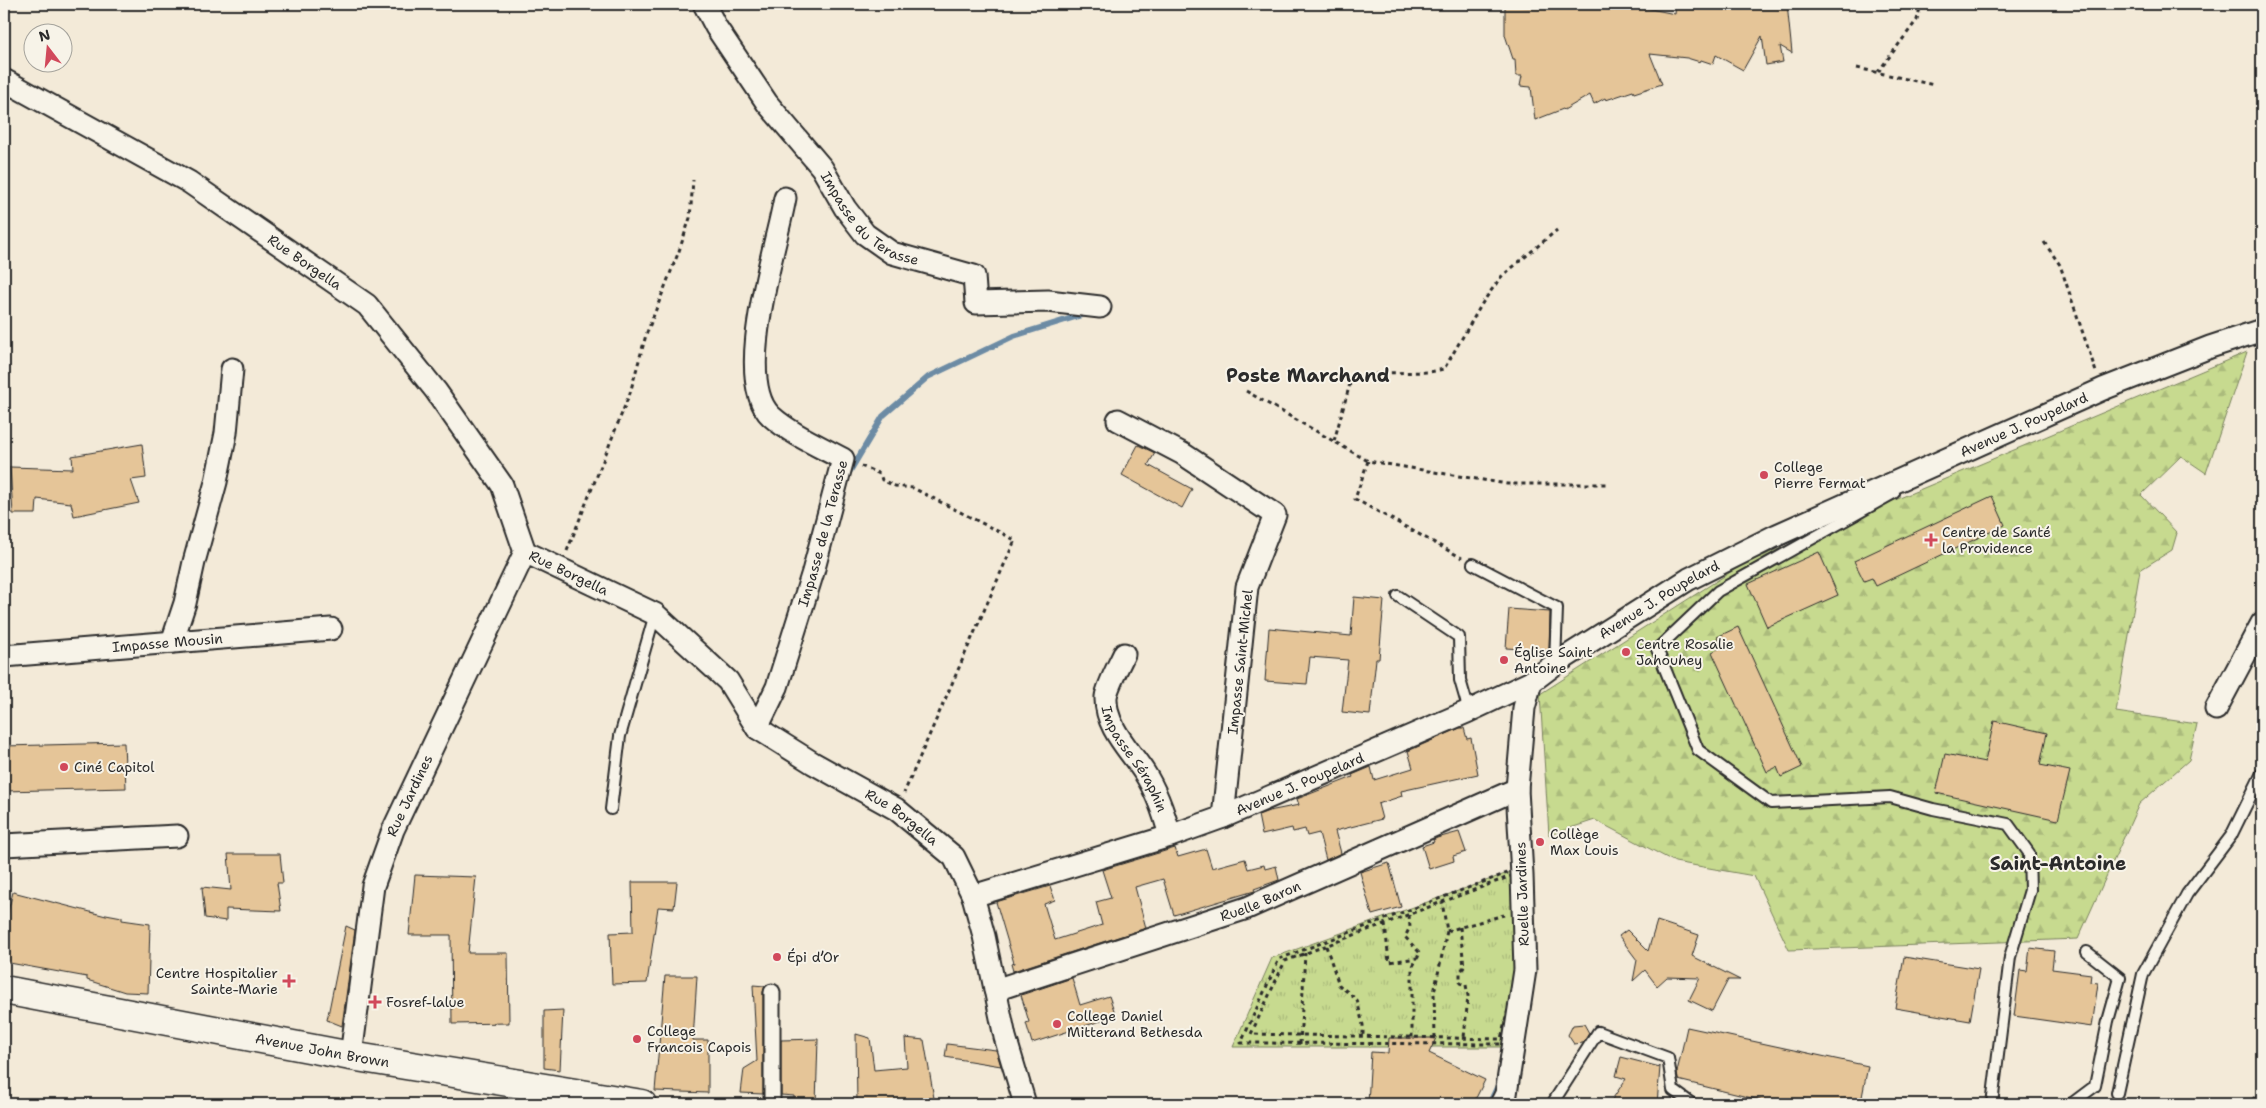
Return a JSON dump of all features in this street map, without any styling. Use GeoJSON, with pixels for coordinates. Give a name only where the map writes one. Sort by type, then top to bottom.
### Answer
{"type":"FeatureCollection","features":[{"type":"Feature","properties":{"kind":"main road","name":"Avenue John Brown"},"geometry":{"type":"LineString","coordinates":[[4,990],[351,1056],[642,1104]]}},
{"type":"Feature","properties":{"kind":"street","name":"Impasse du Terasse"},"geometry":{"type":"LineString","coordinates":[[704,4],[716,27],[767,103],[822,168],[844,208],[865,234],[892,253],[974,276],[976,303],[1048,301],[1100,308]]}},
{"type":"Feature","properties":{"kind":"street","name":"Rue Borgella"},"geometry":{"type":"LineString","coordinates":[[4,80],[189,182],[367,305],[436,391],[502,485],[525,552],[655,614],[728,681],[757,728],[813,763],[896,809],[954,858],[973,896],[984,936],[1005,1037],[1025,1104]]}},
{"type":"Feature","properties":{"kind":"street","name":"Impasse de la Terasse"},"geometry":{"type":"LineString","coordinates":[[757,728],[777,687],[812,572],[843,459],[793,431],[770,415],[760,396],[756,362],[758,319],[785,198]]}},
{"type":"Feature","properties":{"kind":"street","name":"Avenue J. Poupelard"},"geometry":{"type":"LineString","coordinates":[[973,896],[1170,836],[1224,817],[1469,711],[1532,682],[1556,664],[1689,578],[1777,535],[2103,389],[2210,347],[2262,330]]}},
{"type":"Feature","properties":{"kind":"street"},"geometry":{"type":"LineString","coordinates":[[172,642],[185,603],[216,482],[226,432],[232,369]]}},
{"type":"Feature","properties":{"kind":"street","name":"Impasse Saint-Michel"},"geometry":{"type":"LineString","coordinates":[[1118,420],[1183,454],[1275,515],[1247,586],[1224,817]]}},
{"type":"Feature","properties":{"kind":"street","name":"Rue Jardines"},"geometry":{"type":"LineString","coordinates":[[351,1056],[373,886],[393,830],[525,552]]}},
{"type":"Feature","properties":{"kind":"street"},"geometry":{"type":"LineString","coordinates":[[2216,708],[2262,623]]}},
{"type":"Feature","properties":{"kind":"street","name":"Impasse Mousin"},"geometry":{"type":"LineString","coordinates":[[4,656],[331,629]]}},
{"type":"Feature","properties":{"kind":"street","name":"Impasse Séraphin"},"geometry":{"type":"LineString","coordinates":[[1124,654],[1106,696],[1110,720],[1121,742],[1144,772],[1163,807],[1170,836]]}},
{"type":"Feature","properties":{"kind":"street","name":"Ruelle Jardines"},"geometry":{"type":"LineString","coordinates":[[1501,1104],[1506,1094],[1525,970],[1517,789],[1524,708],[1532,682]]}},
{"type":"Feature","properties":{"kind":"street","name":"Ruelle Baron"},"geometry":{"type":"LineString","coordinates":[[995,990],[1247,908],[1517,789]]}},
{"type":"Feature","properties":{"kind":"street"},"geometry":{"type":"LineString","coordinates":[[4,845],[178,836]]}},
{"type":"Feature","properties":{"kind":"street"},"geometry":{"type":"LineString","coordinates":[[772,992],[772,1104]]}},
{"type":"Feature","properties":{"kind":"lane"},"geometry":{"type":"LineString","coordinates":[[1985,442],[1718,591],[1657,649],[1698,750],[1771,803],[1890,798],[1933,810],[2008,824],[2029,853],[2030,890],[2010,957],[1992,1104]]}},
{"type":"Feature","properties":{"kind":"lane"},"geometry":{"type":"LineString","coordinates":[[1473,564],[1557,608],[1556,664]]}},
{"type":"Feature","properties":{"kind":"lane"},"geometry":{"type":"LineString","coordinates":[[1398,596],[1459,637],[1460,680],[1469,711]]}},
{"type":"Feature","properties":{"kind":"lane"},"geometry":{"type":"LineString","coordinates":[[611,809],[620,736],[655,614]]}},
{"type":"Feature","properties":{"kind":"lane"},"geometry":{"type":"LineString","coordinates":[[2117,1093],[2144,974],[2187,894],[2231,836],[2262,773]]}},
{"type":"Feature","properties":{"kind":"lane"},"geometry":{"type":"LineString","coordinates":[[2072,1104],[2095,1086],[2108,1021],[2120,978],[2087,952]]}},
{"type":"Feature","properties":{"kind":"lane"},"geometry":{"type":"LineString","coordinates":[[1552,1104],[1598,1032],[1668,1058],[1674,1090],[1692,1104]]}},
{"type":"Feature","properties":{"kind":"path"},"geometry":{"type":"LineString","coordinates":[[1878,72],[1917,20],[1921,4]]}},
{"type":"Feature","properties":{"kind":"path"},"geometry":{"type":"LineString","coordinates":[[1857,68],[1934,85]]}},
{"type":"Feature","properties":{"kind":"path"},"geometry":{"type":"LineString","coordinates":[[560,568],[630,393],[646,335],[679,251],[690,218],[692,180]]}},
{"type":"Feature","properties":{"kind":"path"},"geometry":{"type":"LineString","coordinates":[[1334,441],[1351,380],[1381,373],[1444,370],[1483,302],[1500,277],[1557,230]]}},
{"type":"Feature","properties":{"kind":"path"},"geometry":{"type":"LineString","coordinates":[[2044,242],[2060,265],[2089,356],[2103,389]]}},
{"type":"Feature","properties":{"kind":"path"},"geometry":{"type":"LineString","coordinates":[[1246,391],[1368,461],[1507,484],[1606,484]]}},
{"type":"Feature","properties":{"kind":"path"},"geometry":{"type":"LineString","coordinates":[[1368,461],[1355,499],[1473,564]]}},
{"type":"Feature","properties":{"kind":"path"},"geometry":{"type":"LineString","coordinates":[[860,466],[880,474],[882,480],[895,486],[913,488],[1015,540],[896,809]]}},
{"type":"Feature","properties":{"kind":"path"},"geometry":{"type":"LineString","coordinates":[[1518,869],[1521,970],[1508,1044],[1300,1044],[1241,1043],[1279,959],[1518,869]]}},
{"type":"Feature","properties":{"kind":"path"},"geometry":{"type":"LineString","coordinates":[[1514,875],[1515,912],[1517,970],[1501,1039],[1251,1034],[1285,961],[1514,875]]}},
{"type":"Feature","properties":{"kind":"path"},"geometry":{"type":"LineString","coordinates":[[1435,1038],[1434,993],[1447,931],[1442,902]]}},
{"type":"Feature","properties":{"kind":"path"},"geometry":{"type":"LineString","coordinates":[[1447,931],[1515,912]]}},
{"type":"Feature","properties":{"kind":"path"},"geometry":{"type":"LineString","coordinates":[[1409,915],[1410,927],[1406,937],[1420,953],[1412,968],[1412,1038]]}},
{"type":"Feature","properties":{"kind":"path"},"geometry":{"type":"LineString","coordinates":[[1385,924],[1389,962],[1418,958]]}},
{"type":"Feature","properties":{"kind":"path"},"geometry":{"type":"LineString","coordinates":[[1460,927],[1464,967],[1460,972],[1460,983],[1466,986],[1468,996],[1464,1038]]}},
{"type":"Feature","properties":{"kind":"path"},"geometry":{"type":"LineString","coordinates":[[1326,946],[1339,985],[1357,1000],[1363,1025],[1362,1036]]}},
{"type":"Feature","properties":{"kind":"path"},"geometry":{"type":"LineString","coordinates":[[1300,1044],[1305,953]]}},
{"type":"Feature","properties":{"kind":"green space"},"geometry":{"type":"Polygon","coordinates":[[[2247,352],[2206,473],[2181,456],[2141,495],[2177,533],[2172,550],[2140,570],[2116,712],[2197,724],[2189,760],[2139,804],[2078,939],[1789,950],[1754,876],[1675,862],[1595,820],[1549,835],[1540,694],[1743,564],[2247,352]]]}},
{"type":"Feature","properties":{"kind":"green space"},"geometry":{"type":"Polygon","coordinates":[[[1519,869],[1521,971],[1508,1047],[1233,1047],[1272,958],[1519,869]]]}},
{"type":"Feature","properties":{"kind":"building"},"geometry":{"type":"Polygon","coordinates":[[[1558,4],[1641,4],[1641,7],[1675,14],[1676,4],[1787,4],[1792,53],[1780,46],[1783,62],[1766,65],[1762,36],[1743,70],[1716,55],[1713,64],[1701,60],[1700,62],[1687,58],[1650,54],[1662,84],[1606,100],[1605,98],[1594,104],[1590,95],[1564,110],[1535,120],[1531,87],[1520,86],[1522,76],[1516,76],[1515,59],[1513,59],[1505,35],[1505,6],[1558,8],[1558,4]]]}},
{"type":"Feature","properties":{"kind":"building"},"geometry":{"type":"Polygon","coordinates":[[[142,444],[146,478],[131,480],[139,503],[74,516],[71,503],[37,499],[36,514],[13,514],[10,467],[73,469],[72,456],[142,444]]]}},
{"type":"Feature","properties":{"kind":"building"},"geometry":{"type":"Polygon","coordinates":[[[1138,445],[1155,453],[1148,465],[1192,489],[1182,508],[1122,475],[1138,445]]]}},
{"type":"Feature","properties":{"kind":"building"},"geometry":{"type":"Polygon","coordinates":[[[1992,496],[2005,525],[1876,586],[1872,578],[1864,581],[1854,561],[1992,496]]]}},
{"type":"Feature","properties":{"kind":"building"},"geometry":{"type":"Polygon","coordinates":[[[1819,552],[1838,595],[1767,627],[1748,584],[1819,552]]]}},
{"type":"Feature","properties":{"kind":"building"},"geometry":{"type":"Polygon","coordinates":[[[1354,597],[1384,600],[1379,659],[1376,659],[1370,715],[1342,712],[1348,660],[1310,657],[1307,684],[1265,681],[1269,628],[1351,636],[1354,597]]]}},
{"type":"Feature","properties":{"kind":"building"},"geometry":{"type":"Polygon","coordinates":[[[1509,609],[1550,612],[1549,651],[1506,648],[1509,609]]]}},
{"type":"Feature","properties":{"kind":"building"},"geometry":{"type":"Polygon","coordinates":[[[1738,627],[1802,767],[1781,777],[1777,767],[1767,772],[1712,652],[1722,647],[1717,637],[1738,627]]]}},
{"type":"Feature","properties":{"kind":"building"},"geometry":{"type":"Polygon","coordinates":[[[1994,721],[2047,733],[2040,765],[2070,771],[2058,820],[1936,793],[1945,754],[1985,762],[1994,721]]]}},
{"type":"Feature","properties":{"kind":"building"},"geometry":{"type":"Polygon","coordinates":[[[1460,728],[1464,728],[1467,739],[1471,738],[1478,774],[1401,791],[1402,796],[1378,804],[1382,819],[1335,831],[1341,853],[1326,860],[1319,833],[1307,836],[1305,829],[1293,832],[1292,828],[1262,835],[1258,815],[1299,805],[1297,799],[1353,777],[1352,775],[1371,767],[1374,780],[1413,768],[1408,751],[1460,728]]]}},
{"type":"Feature","properties":{"kind":"building","name":"Ciné Capitol"},"geometry":{"type":"Polygon","coordinates":[[[124,743],[126,788],[4,791],[4,746],[124,743]]]}},
{"type":"Feature","properties":{"kind":"building"},"geometry":{"type":"Polygon","coordinates":[[[1459,832],[1466,852],[1453,856],[1454,861],[1429,869],[1422,846],[1434,842],[1433,840],[1437,838],[1459,832]]]}},
{"type":"Feature","properties":{"kind":"building"},"geometry":{"type":"Polygon","coordinates":[[[1175,848],[1178,857],[1206,849],[1212,868],[1245,859],[1248,869],[1264,865],[1265,869],[1276,866],[1279,880],[1254,889],[1255,891],[1174,915],[1163,879],[1135,887],[1146,928],[1013,971],[1011,964],[1014,963],[996,902],[1050,886],[1055,900],[1044,904],[1055,940],[1102,925],[1096,902],[1111,898],[1102,870],[1175,848]]]}},
{"type":"Feature","properties":{"kind":"building"},"geometry":{"type":"Polygon","coordinates":[[[228,854],[280,854],[283,883],[277,883],[281,911],[226,909],[226,921],[205,918],[202,887],[231,890],[228,854]]]}},
{"type":"Feature","properties":{"kind":"building"},"geometry":{"type":"Polygon","coordinates":[[[1389,863],[1401,907],[1372,915],[1360,872],[1389,863]]]}},
{"type":"Feature","properties":{"kind":"building"},"geometry":{"type":"Polygon","coordinates":[[[415,875],[476,877],[468,953],[508,953],[509,1023],[452,1024],[451,935],[409,935],[415,875]]]}},
{"type":"Feature","properties":{"kind":"building"},"geometry":{"type":"Polygon","coordinates":[[[632,882],[677,882],[674,908],[658,907],[647,983],[612,984],[610,933],[633,932],[632,882]]]}},
{"type":"Feature","properties":{"kind":"building"},"geometry":{"type":"Polygon","coordinates":[[[13,892],[106,916],[106,914],[122,917],[122,920],[150,924],[148,993],[125,992],[87,980],[87,977],[4,962],[4,927],[13,892]]]}},
{"type":"Feature","properties":{"kind":"building"},"geometry":{"type":"Polygon","coordinates":[[[1657,921],[1699,935],[1692,956],[1740,980],[1728,980],[1712,1011],[1689,1000],[1700,978],[1667,977],[1657,986],[1645,970],[1633,981],[1637,960],[1619,936],[1627,930],[1648,951],[1657,921]]]}},
{"type":"Feature","properties":{"kind":"building"},"geometry":{"type":"Polygon","coordinates":[[[346,926],[355,930],[342,1026],[327,1020],[346,926]]]}},
{"type":"Feature","properties":{"kind":"building"},"geometry":{"type":"Polygon","coordinates":[[[2030,948],[2054,951],[2052,969],[2091,974],[2090,982],[2098,983],[2092,1027],[2014,1016],[2020,970],[2027,971],[2030,948]]]}},
{"type":"Feature","properties":{"kind":"building"},"geometry":{"type":"Polygon","coordinates":[[[1904,957],[1979,969],[1970,1021],[1895,1008],[1904,957]]]}},
{"type":"Feature","properties":{"kind":"building"},"geometry":{"type":"Polygon","coordinates":[[[665,976],[697,976],[693,1040],[708,1040],[708,1093],[655,1091],[665,976]]]}},
{"type":"Feature","properties":{"kind":"building"},"geometry":{"type":"Polygon","coordinates":[[[1072,978],[1080,1005],[1109,996],[1116,1016],[1032,1043],[1026,1023],[1029,1022],[1021,995],[1072,978]]]}},
{"type":"Feature","properties":{"kind":"building"},"geometry":{"type":"Polygon","coordinates":[[[753,985],[765,986],[763,992],[763,1094],[741,1093],[744,1069],[757,1061],[753,985]]]}},
{"type":"Feature","properties":{"kind":"building"},"geometry":{"type":"Polygon","coordinates":[[[563,1010],[560,1070],[544,1068],[544,1011],[563,1010]]]}},
{"type":"Feature","properties":{"kind":"building"},"geometry":{"type":"Polygon","coordinates":[[[1584,1024],[1589,1033],[1583,1043],[1574,1044],[1568,1035],[1573,1025],[1584,1024]]]}},
{"type":"Feature","properties":{"kind":"building"},"geometry":{"type":"Polygon","coordinates":[[[1687,1027],[1868,1066],[1861,1102],[1845,1102],[1844,1104],[1776,1104],[1678,1080],[1677,1072],[1687,1027]]]}},
{"type":"Feature","properties":{"kind":"building"},"geometry":{"type":"Polygon","coordinates":[[[856,1034],[870,1038],[874,1070],[907,1067],[905,1038],[924,1040],[935,1104],[857,1104],[856,1034]]]}},
{"type":"Feature","properties":{"kind":"building"},"geometry":{"type":"Polygon","coordinates":[[[1389,1038],[1436,1038],[1429,1053],[1485,1080],[1473,1104],[1368,1104],[1371,1052],[1388,1053],[1389,1038]]]}},
{"type":"Feature","properties":{"kind":"building"},"geometry":{"type":"Polygon","coordinates":[[[818,1039],[816,1104],[794,1104],[794,1096],[781,1095],[781,1040],[818,1039]]]}},
{"type":"Feature","properties":{"kind":"building"},"geometry":{"type":"Polygon","coordinates":[[[947,1044],[996,1050],[1001,1066],[945,1057],[947,1044]]]}},
{"type":"Feature","properties":{"kind":"building"},"geometry":{"type":"Polygon","coordinates":[[[1621,1057],[1660,1067],[1657,1104],[1609,1104],[1626,1079],[1616,1076],[1621,1057]]]}},
{"type":"Feature","properties":{"kind":"waterway"},"geometry":{"type":"LineString","coordinates":[[849,473],[883,416],[928,377],[1014,336],[1085,314]]}},
{"type":"Feature","properties":{"kind":"waterway"},"geometry":{"type":"LineString","coordinates":[[1489,1104],[1499,1083]]}},
{"type":"Feature","properties":{"kind":"place","name":"College Pierre Fermat"},"geometry":{"type":"Point","coordinates":[1764,475]}},
{"type":"Feature","properties":{"kind":"place","name":"Centre de Santé la Providence"},"geometry":{"type":"Point","coordinates":[1931,540]}},
{"type":"Feature","properties":{"kind":"place","name":"Centre Rosalie Jahouhey"},"geometry":{"type":"Point","coordinates":[1626,652]}},
{"type":"Feature","properties":{"kind":"place","name":"Église Saint Antoine"},"geometry":{"type":"Point","coordinates":[1504,660]}},
{"type":"Feature","properties":{"kind":"place","name":"Ciné Capitol"},"geometry":{"type":"Point","coordinates":[64,767]}},
{"type":"Feature","properties":{"kind":"place","name":"Collège Max Louis"},"geometry":{"type":"Point","coordinates":[1540,842]}},
{"type":"Feature","properties":{"kind":"place","name":"Épi d’Or"},"geometry":{"type":"Point","coordinates":[777,957]}},
{"type":"Feature","properties":{"kind":"place","name":"Centre Hospitalier Sainte-Marie"},"geometry":{"type":"Point","coordinates":[289,981]}},
{"type":"Feature","properties":{"kind":"place","name":"Fosref-lalue"},"geometry":{"type":"Point","coordinates":[375,1002]}},
{"type":"Feature","properties":{"kind":"place","name":"College Daniel Mitterand Bethesda"},"geometry":{"type":"Point","coordinates":[1057,1024]}},
{"type":"Feature","properties":{"kind":"place","name":"College Francois Capois"},"geometry":{"type":"Point","coordinates":[637,1039]}},
{"type":"Feature","properties":{"kind":"district","name":"Poste Marchand"},"geometry":{"type":"Point","coordinates":[1308,375]}},
{"type":"Feature","properties":{"kind":"district","name":"Saint-Antoine"},"geometry":{"type":"Point","coordinates":[2058,863]}}]}
